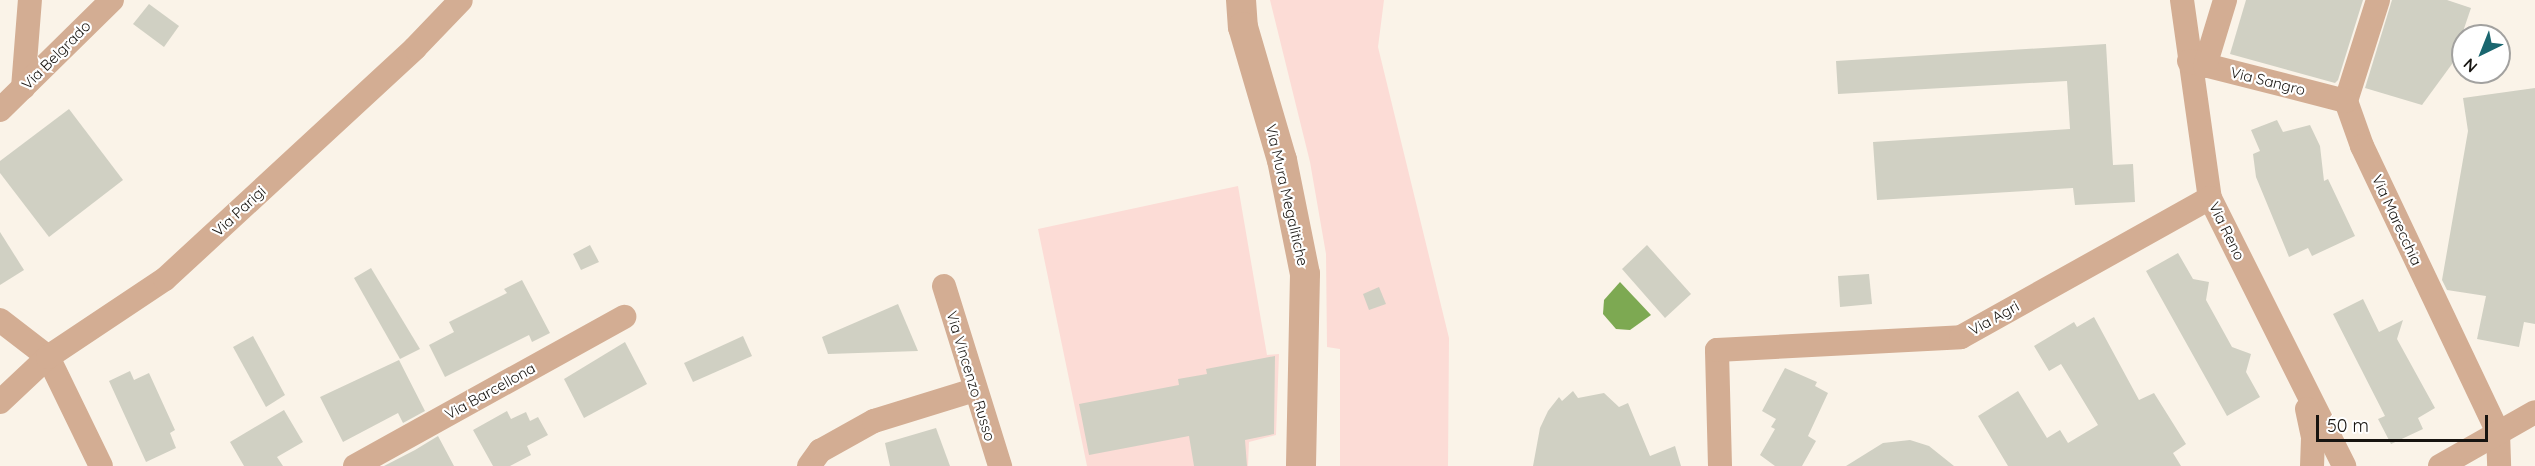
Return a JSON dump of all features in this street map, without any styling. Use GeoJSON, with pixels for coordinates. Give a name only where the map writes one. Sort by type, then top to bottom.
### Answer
{"type":"FeatureCollection","features":[{"type":"Feature","properties":{"kind":"street"},"geometry":{"type":"LineString","coordinates":[[24,88],[30,0]]}},
{"type":"Feature","properties":{"kind":"street","name":"Via Belgrado"},"geometry":{"type":"LineString","coordinates":[[0,110],[112,0]]}},
{"type":"Feature","properties":{"kind":"street","name":"Via Parigi"},"geometry":{"type":"LineString","coordinates":[[0,402],[48,357],[165,279],[416,48],[461,0]]}},
{"type":"Feature","properties":{"kind":"street","name":"Via Mura Megalitiche"},"geometry":{"type":"LineString","coordinates":[[1241,0],[1243,27],[1282,160],[1305,274],[1301,466]]}},
{"type":"Feature","properties":{"kind":"street","name":"Via Reno"},"geometry":{"type":"LineString","coordinates":[[2182,0],[2197,63],[2210,198],[2344,466]]}},
{"type":"Feature","properties":{"kind":"street"},"geometry":{"type":"LineString","coordinates":[[2197,63],[2225,0]]}},
{"type":"Feature","properties":{"kind":"street"},"geometry":{"type":"LineString","coordinates":[[2346,100],[2378,0]]}},
{"type":"Feature","properties":{"kind":"street","name":"Via Sangro"},"geometry":{"type":"LineString","coordinates":[[2197,63],[2346,100]]}},
{"type":"Feature","properties":{"kind":"street","name":"Via Marecchia"},"geometry":{"type":"LineString","coordinates":[[2346,100],[2362,146],[2498,433]]}},
{"type":"Feature","properties":{"kind":"street","name":"Via Agri"},"geometry":{"type":"LineString","coordinates":[[1720,466],[1717,350],[1961,337],[2210,198]]}},
{"type":"Feature","properties":{"kind":"street","name":"Via Vincenzo Russo"},"geometry":{"type":"LineString","coordinates":[[944,286],[974,390],[1000,466]]}},
{"type":"Feature","properties":{"kind":"street","name":"Via Barcellona"},"geometry":{"type":"LineString","coordinates":[[355,466],[624,317]]}},
{"type":"Feature","properties":{"kind":"street"},"geometry":{"type":"LineString","coordinates":[[0,320],[48,357],[101,466]]}},
{"type":"Feature","properties":{"kind":"street","name":"Via Reno"},"geometry":{"type":"LineString","coordinates":[[2300,378],[2313,438],[2312,466]]}},
{"type":"Feature","properties":{"kind":"street"},"geometry":{"type":"LineString","coordinates":[[809,466],[820,451],[874,421],[974,390]]}},
{"type":"Feature","properties":{"kind":"street"},"geometry":{"type":"LineString","coordinates":[[2440,466],[2535,412]]}},
{"type":"Feature","properties":{"kind":"street"},"geometry":{"type":"LineString","coordinates":[[2498,433],[2499,466]]}},
{"type":"Feature","properties":{"kind":"shaded area"},"geometry":{"type":"Polygon","coordinates":[[[1270,0],[1384,0],[1378,47],[1449,338],[1448,466],[1340,466],[1340,349],[1327,347],[1326,254],[1310,162],[1270,0]]]}},
{"type":"Feature","properties":{"kind":"shaded area"},"geometry":{"type":"Polygon","coordinates":[[[1238,186],[1267,355],[1279,354],[1276,435],[1249,442],[1248,466],[1087,466],[1038,229],[1238,186]]]}},
{"type":"Feature","properties":{"kind":"shaded area"},"geometry":{"type":"Polygon","coordinates":[[[1620,282],[1651,315],[1630,330],[1616,329],[1603,314],[1604,300],[1620,282]]]}},
{"type":"Feature","properties":{"kind":"building"},"geometry":{"type":"Polygon","coordinates":[[[2246,0],[2363,0],[2338,80],[2335,83],[2230,54],[2246,0]]]}},
{"type":"Feature","properties":{"kind":"building"},"geometry":{"type":"Polygon","coordinates":[[[2392,0],[2447,0],[2471,8],[2466,24],[2451,24],[2451,65],[2422,105],[2365,88],[2392,0]]]}},
{"type":"Feature","properties":{"kind":"building"},"geometry":{"type":"Polygon","coordinates":[[[149,4],[179,26],[164,47],[133,24],[149,4]]]}},
{"type":"Feature","properties":{"kind":"building"},"geometry":{"type":"Polygon","coordinates":[[[2106,44],[2113,165],[2133,164],[2135,202],[2075,205],[2073,188],[1877,200],[1873,142],[2070,129],[2067,81],[1838,94],[1836,61],[2106,44]]]}},
{"type":"Feature","properties":{"kind":"building"},"geometry":{"type":"Polygon","coordinates":[[[2535,88],[2535,324],[2524,322],[2519,347],[2477,339],[2486,296],[2447,290],[2442,280],[2468,131],[2463,98],[2535,88]]]}},
{"type":"Feature","properties":{"kind":"building"},"geometry":{"type":"Polygon","coordinates":[[[69,109],[123,180],[49,237],[0,173],[0,161],[69,109]]]}},
{"type":"Feature","properties":{"kind":"building"},"geometry":{"type":"Polygon","coordinates":[[[2277,120],[2283,132],[2310,125],[2320,146],[2324,181],[2328,179],[2355,236],[2312,256],[2308,248],[2289,257],[2256,177],[2253,154],[2260,151],[2251,130],[2277,120]]]}},
{"type":"Feature","properties":{"kind":"building"},"geometry":{"type":"Polygon","coordinates":[[[0,232],[24,270],[0,285],[0,232]]]}},
{"type":"Feature","properties":{"kind":"building"},"geometry":{"type":"Polygon","coordinates":[[[590,245],[599,262],[581,270],[573,254],[590,245]]]}},
{"type":"Feature","properties":{"kind":"building"},"geometry":{"type":"Polygon","coordinates":[[[1647,245],[1691,294],[1665,318],[1622,269],[1647,245]]]}},
{"type":"Feature","properties":{"kind":"building"},"geometry":{"type":"Polygon","coordinates":[[[2178,253],[2193,279],[2209,282],[2206,300],[2232,347],[2251,354],[2246,372],[2260,397],[2227,416],[2146,271],[2178,253]]]}},
{"type":"Feature","properties":{"kind":"building"},"geometry":{"type":"Polygon","coordinates":[[[371,268],[420,349],[400,359],[354,278],[371,268]]]}},
{"type":"Feature","properties":{"kind":"building"},"geometry":{"type":"Polygon","coordinates":[[[1869,274],[1872,304],[1840,307],[1838,276],[1869,274]]]}},
{"type":"Feature","properties":{"kind":"building"},"geometry":{"type":"Polygon","coordinates":[[[522,280],[550,333],[532,342],[529,335],[445,377],[429,345],[454,332],[449,322],[507,293],[504,289],[522,280]]]}},
{"type":"Feature","properties":{"kind":"building"},"geometry":{"type":"Polygon","coordinates":[[[1379,287],[1386,304],[1369,310],[1363,294],[1379,287]]]}},
{"type":"Feature","properties":{"kind":"building"},"geometry":{"type":"Polygon","coordinates":[[[2363,299],[2379,332],[2403,320],[2397,339],[2435,408],[2418,418],[2423,429],[2391,444],[2378,419],[2385,416],[2333,314],[2363,299]]]}},
{"type":"Feature","properties":{"kind":"building"},"geometry":{"type":"Polygon","coordinates":[[[898,304],[918,351],[828,354],[822,337],[898,304]]]}},
{"type":"Feature","properties":{"kind":"building"},"geometry":{"type":"Polygon","coordinates":[[[2094,317],[2139,400],[2154,393],[2186,444],[2173,453],[2181,466],[2008,466],[1978,416],[2018,391],[2047,438],[2060,430],[2068,443],[2098,425],[2061,364],[2049,371],[2034,346],[2074,322],[2077,327],[2094,317]]]}},
{"type":"Feature","properties":{"kind":"building"},"geometry":{"type":"Polygon","coordinates":[[[253,336],[285,395],[266,407],[233,347],[253,336]]]}},
{"type":"Feature","properties":{"kind":"building"},"geometry":{"type":"Polygon","coordinates":[[[743,336],[752,356],[693,382],[684,363],[743,336]]]}},
{"type":"Feature","properties":{"kind":"building"},"geometry":{"type":"Polygon","coordinates":[[[625,342],[647,384],[584,418],[564,379],[625,342]]]}},
{"type":"Feature","properties":{"kind":"building"},"geometry":{"type":"Polygon","coordinates":[[[1275,356],[1274,434],[1245,440],[1247,466],[1194,466],[1189,436],[1089,455],[1079,404],[1179,385],[1178,379],[1207,374],[1206,369],[1275,356]]]}},
{"type":"Feature","properties":{"kind":"building"},"geometry":{"type":"Polygon","coordinates":[[[399,360],[425,411],[403,423],[398,413],[343,442],[320,397],[399,360]]]}},
{"type":"Feature","properties":{"kind":"building"},"geometry":{"type":"Polygon","coordinates":[[[1785,368],[1817,382],[1815,386],[1828,393],[1808,436],[1816,441],[1802,466],[1775,466],[1760,455],[1775,429],[1771,427],[1776,419],[1762,411],[1785,368]]]}},
{"type":"Feature","properties":{"kind":"building"},"geometry":{"type":"Polygon","coordinates":[[[130,371],[134,380],[149,373],[175,430],[170,433],[176,448],[146,462],[109,381],[130,371]]]}},
{"type":"Feature","properties":{"kind":"building"},"geometry":{"type":"Polygon","coordinates":[[[1573,391],[1578,398],[1604,393],[1619,407],[1628,403],[1650,456],[1675,446],[1681,466],[1533,466],[1540,428],[1548,411],[1559,397],[1562,401],[1573,391]]]}},
{"type":"Feature","properties":{"kind":"building"},"geometry":{"type":"Polygon","coordinates":[[[284,410],[303,442],[277,457],[283,466],[244,466],[230,442],[284,410]]]}},
{"type":"Feature","properties":{"kind":"building"},"geometry":{"type":"Polygon","coordinates":[[[507,411],[511,419],[526,412],[530,421],[538,417],[548,435],[527,446],[531,455],[510,466],[493,466],[473,430],[507,411]]]}},
{"type":"Feature","properties":{"kind":"building"},"geometry":{"type":"Polygon","coordinates":[[[936,428],[950,466],[890,466],[885,443],[936,428]]]}},
{"type":"Feature","properties":{"kind":"building"},"geometry":{"type":"Polygon","coordinates":[[[438,436],[454,466],[384,466],[415,450],[438,436]]]}},
{"type":"Feature","properties":{"kind":"building"},"geometry":{"type":"Polygon","coordinates":[[[1910,440],[1929,446],[1954,466],[1846,466],[1883,443],[1910,440]]]}}]}
